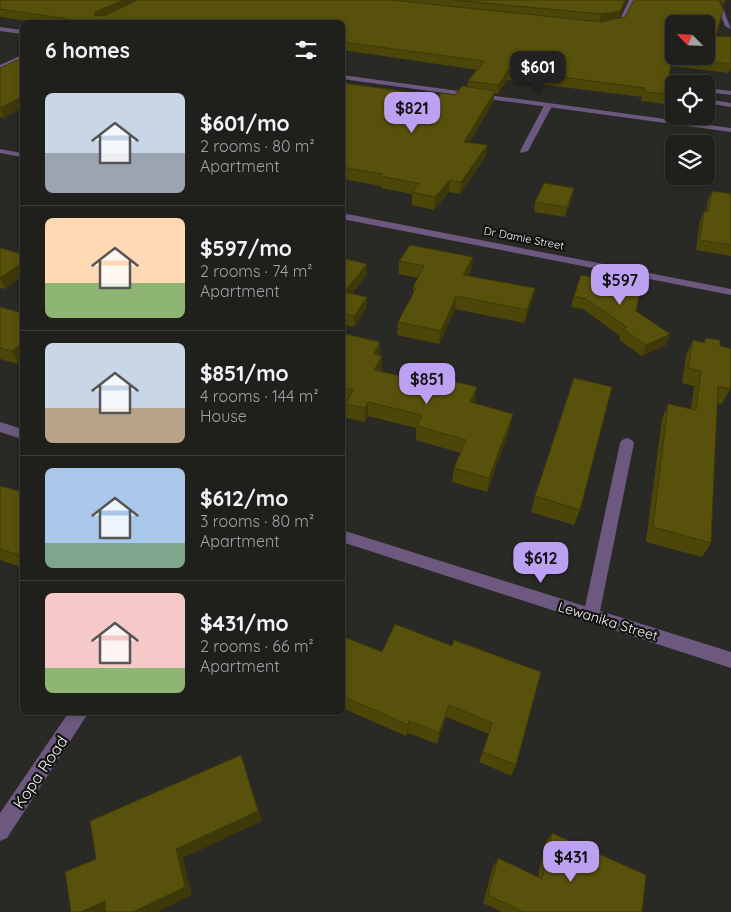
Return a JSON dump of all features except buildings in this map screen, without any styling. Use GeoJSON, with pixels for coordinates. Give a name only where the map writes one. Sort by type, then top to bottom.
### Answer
{"type":"FeatureCollection","features":[{"type":"Feature","properties":{"kind":"street"},"geometry":{"type":"LineString","coordinates":[[604,26],[621,22],[632,0]]}},
{"type":"Feature","properties":{"kind":"street"},"geometry":{"type":"LineString","coordinates":[[710,0],[719,4],[728,26],[731,27]]}},
{"type":"Feature","properties":{"kind":"street"},"geometry":{"type":"LineString","coordinates":[[724,13],[731,14]]}},
{"type":"Feature","properties":{"kind":"street"},"geometry":{"type":"LineString","coordinates":[[0,29],[20,32]]}},
{"type":"Feature","properties":{"kind":"street"},"geometry":{"type":"LineString","coordinates":[[0,67],[20,58]]}},
{"type":"Feature","properties":{"kind":"street"},"geometry":{"type":"LineString","coordinates":[[345,77],[731,130]]}},
{"type":"Feature","properties":{"kind":"street"},"geometry":{"type":"LineString","coordinates":[[715,91],[731,93]]}},
{"type":"Feature","properties":{"kind":"street"},"geometry":{"type":"LineString","coordinates":[[715,102],[731,105]]}},
{"type":"Feature","properties":{"kind":"street"},"geometry":{"type":"LineString","coordinates":[[524,151],[548,106]]}},
{"type":"Feature","properties":{"kind":"street"},"geometry":{"type":"LineString","coordinates":[[0,151],[20,155]]}},
{"type":"Feature","properties":{"kind":"street","name":"Dr Damie Street"},"geometry":{"type":"LineString","coordinates":[[345,217],[731,292]]}},
{"type":"Feature","properties":{"kind":"street"},"geometry":{"type":"LineString","coordinates":[[0,427],[20,433]]}},
{"type":"Feature","properties":{"kind":"street"},"geometry":{"type":"LineString","coordinates":[[591,616],[627,443]]}},
{"type":"Feature","properties":{"kind":"street","name":"Lewanika Street"},"geometry":{"type":"LineString","coordinates":[[345,537],[731,660]]}},
{"type":"Feature","properties":{"kind":"street","name":"Kopa Road"},"geometry":{"type":"LineString","coordinates":[[0,831],[78,715]]}}]}
